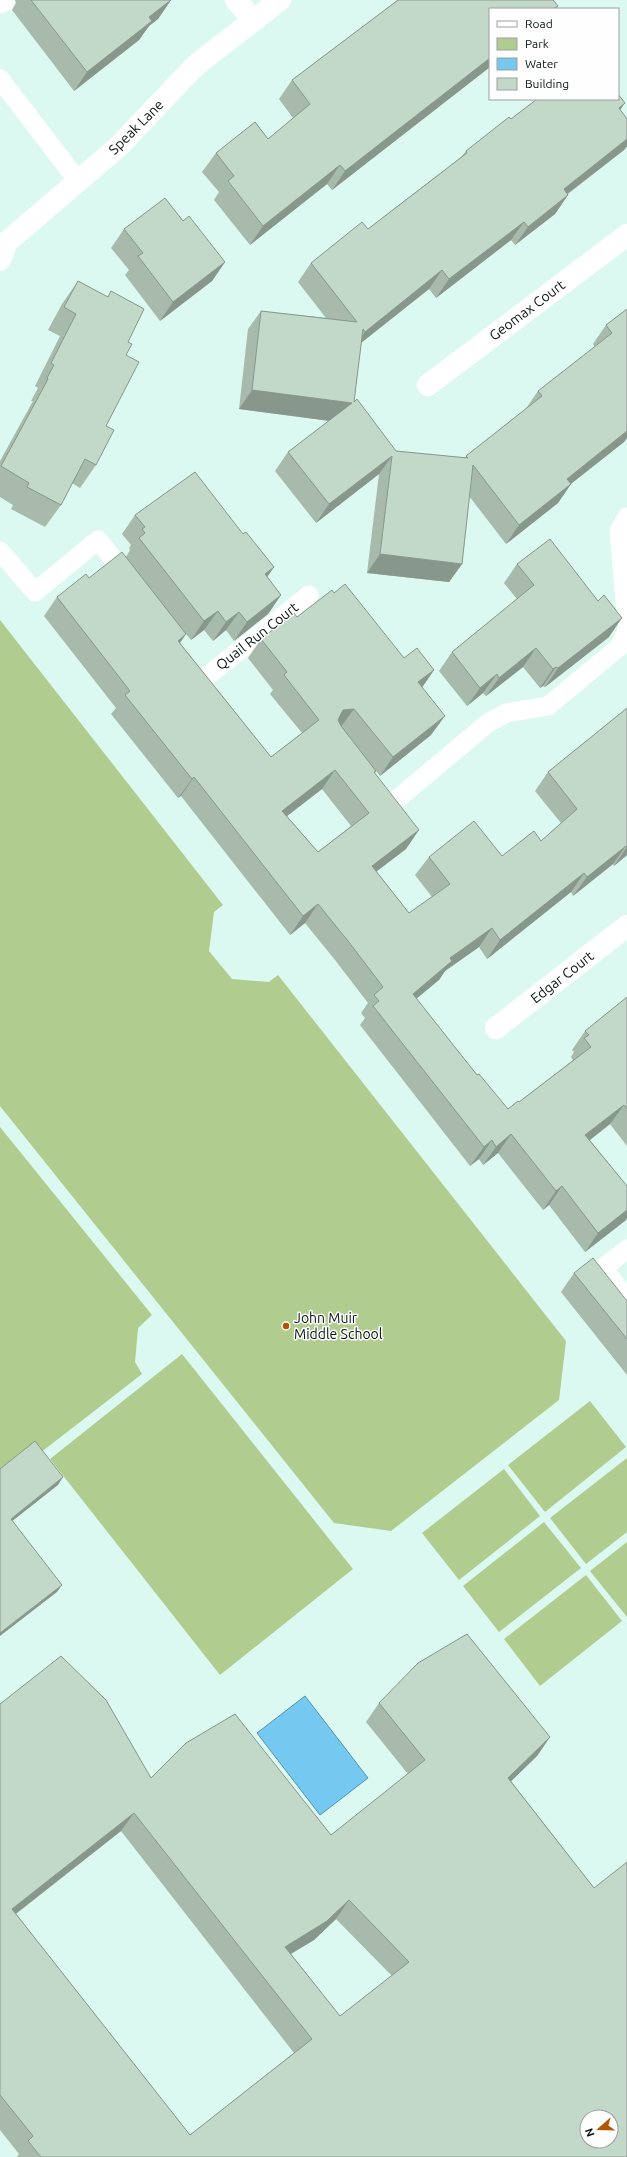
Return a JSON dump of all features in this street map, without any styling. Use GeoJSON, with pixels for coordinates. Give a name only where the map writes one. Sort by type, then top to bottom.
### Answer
{"type":"FeatureCollection","features":[{"type":"Feature","properties":{"kind":"street"},"geometry":{"type":"LineString","coordinates":[[236,0],[253,20]]}},
{"type":"Feature","properties":{"kind":"street","name":"Speak Lane"},"geometry":{"type":"LineString","coordinates":[[0,260],[7,242],[118,147],[196,65],[280,0]]}},
{"type":"Feature","properties":{"kind":"street","name":"Geomax Court"},"geometry":{"type":"LineString","coordinates":[[428,385],[627,235]]}},
{"type":"Feature","properties":{"kind":"street","name":"Edgar Court"},"geometry":{"type":"LineString","coordinates":[[496,1028],[627,926]]}},
{"type":"Feature","properties":{"kind":"lane"},"geometry":{"type":"LineString","coordinates":[[0,79],[78,181]]}},
{"type":"Feature","properties":{"kind":"lane"},"geometry":{"type":"LineString","coordinates":[[627,517],[619,530],[627,624]]}},
{"type":"Feature","properties":{"kind":"lane"},"geometry":{"type":"LineString","coordinates":[[0,551],[35,592],[98,540],[142,596]]}},
{"type":"Feature","properties":{"kind":"lane","name":"Quail Run Court"},"geometry":{"type":"LineString","coordinates":[[205,676],[309,595]]}},
{"type":"Feature","properties":{"kind":"lane"},"geometry":{"type":"LineString","coordinates":[[369,781],[389,806],[488,723],[506,713],[548,706],[619,648],[627,631]]}},
{"type":"Feature","properties":{"kind":"lane"},"geometry":{"type":"LineString","coordinates":[[627,1249],[603,1268],[627,1300]]}},
{"type":"Feature","properties":{"kind":"green space"},"geometry":{"type":"Polygon","coordinates":[[[0,620],[223,905],[214,912],[209,951],[232,979],[269,982],[278,975],[566,1341],[559,1400],[391,1531],[334,1523],[0,1106],[0,620]]]}},
{"type":"Feature","properties":{"kind":"green space"},"geometry":{"type":"Polygon","coordinates":[[[0,1127],[152,1315],[138,1328],[135,1362],[142,1374],[0,1484],[0,1127]]]}},
{"type":"Feature","properties":{"kind":"green space"},"geometry":{"type":"Polygon","coordinates":[[[182,1354],[353,1569],[220,1675],[50,1459],[182,1354]]]}},
{"type":"Feature","properties":{"kind":"green space"},"geometry":{"type":"Polygon","coordinates":[[[590,1401],[626,1447],[545,1512],[508,1465],[590,1401]]]}},
{"type":"Feature","properties":{"kind":"green space"},"geometry":{"type":"Polygon","coordinates":[[[627,1458],[627,1532],[586,1564],[550,1518],[627,1458]]]}},
{"type":"Feature","properties":{"kind":"green space"},"geometry":{"type":"Polygon","coordinates":[[[504,1469],[540,1516],[459,1580],[422,1533],[504,1469]]]}},
{"type":"Feature","properties":{"kind":"green space"},"geometry":{"type":"Polygon","coordinates":[[[544,1522],[581,1568],[499,1632],[463,1586],[544,1522]]]}},
{"type":"Feature","properties":{"kind":"green space"},"geometry":{"type":"Polygon","coordinates":[[[627,1542],[627,1617],[590,1571],[627,1542]]]}},
{"type":"Feature","properties":{"kind":"green space"},"geometry":{"type":"Polygon","coordinates":[[[586,1575],[622,1621],[540,1686],[504,1639],[586,1575]]]}},
{"type":"Feature","properties":{"kind":"water"},"geometry":{"type":"Polygon","coordinates":[[[305,1696],[368,1778],[320,1815],[257,1733],[305,1696]]]}},
{"type":"Feature","properties":{"kind":"building"},"geometry":{"type":"Polygon","coordinates":[[[31,0],[171,0],[149,17],[152,21],[87,72],[31,0]]]}},
{"type":"Feature","properties":{"kind":"building"},"geometry":{"type":"Polygon","coordinates":[[[398,0],[553,0],[558,6],[555,8],[489,8],[489,59],[345,171],[340,165],[263,226],[228,181],[234,176],[216,153],[255,122],[268,139],[310,104],[292,80],[398,0]]]}},
{"type":"Feature","properties":{"kind":"building"},"geometry":{"type":"Polygon","coordinates":[[[619,95],[625,103],[619,108],[627,119],[627,139],[564,189],[568,195],[528,227],[524,222],[449,279],[442,270],[365,332],[363,329],[354,402],[357,399],[396,451],[468,458],[466,456],[542,396],[538,391],[612,333],[606,325],[627,309],[627,431],[567,479],[571,484],[519,525],[473,465],[462,564],[380,554],[392,456],[329,504],[288,452],[352,403],[252,390],[261,311],[357,322],[311,263],[362,222],[368,229],[467,153],[466,151],[509,117],[511,119],[536,100],[619,100],[619,95]]]}},
{"type":"Feature","properties":{"kind":"building"},"geometry":{"type":"Polygon","coordinates":[[[165,198],[183,221],[189,216],[225,262],[173,302],[138,256],[143,253],[124,229],[165,198]]]}},
{"type":"Feature","properties":{"kind":"building"},"geometry":{"type":"Polygon","coordinates":[[[78,281],[108,297],[111,291],[144,309],[128,342],[132,344],[126,355],[139,362],[106,426],[114,430],[96,465],[85,459],[61,505],[27,487],[29,483],[1,466],[48,379],[47,378],[54,365],[51,363],[76,314],[64,307],[78,281]]]}},
{"type":"Feature","properties":{"kind":"building"},"geometry":{"type":"Polygon","coordinates":[[[195,472],[243,534],[246,532],[274,567],[265,574],[281,595],[247,622],[239,612],[226,622],[218,611],[204,621],[139,538],[145,533],[142,529],[145,527],[135,515],[195,472]]]}},
{"type":"Feature","properties":{"kind":"building"},"geometry":{"type":"Polygon","coordinates":[[[550,539],[598,601],[604,595],[622,618],[558,668],[556,667],[553,669],[536,648],[499,678],[497,674],[480,688],[452,652],[534,585],[517,564],[550,539]]]}},
{"type":"Feature","properties":{"kind":"building"},"geometry":{"type":"Polygon","coordinates":[[[122,552],[186,634],[178,641],[271,757],[319,720],[284,675],[287,672],[261,639],[294,613],[297,617],[332,590],[334,593],[345,584],[404,658],[417,648],[434,670],[418,682],[445,716],[393,757],[354,709],[343,710],[338,720],[376,771],[374,772],[419,830],[372,866],[409,913],[450,884],[429,857],[474,821],[502,856],[534,831],[541,841],[577,809],[548,772],[627,708],[627,847],[626,846],[587,877],[584,873],[500,940],[492,928],[450,958],[452,961],[413,994],[477,1075],[479,1074],[508,1109],[591,1047],[584,1038],[589,1035],[585,1031],[627,997],[627,1109],[624,1105],[585,1135],[627,1186],[627,1210],[598,1233],[562,1186],[556,1191],[511,1134],[496,1147],[492,1140],[484,1147],[373,1006],[379,1001],[374,995],[383,987],[348,941],[318,904],[303,916],[194,777],[192,779],[125,695],[130,691],[57,597],[86,574],[89,578],[122,552]],[[335,770],[282,811],[318,852],[369,813],[335,770]]]}},
{"type":"Feature","properties":{"kind":"building"},"geometry":{"type":"Polygon","coordinates":[[[593,1258],[627,1301],[627,1339],[574,1273],[593,1258]]]}},
{"type":"Feature","properties":{"kind":"building"},"geometry":{"type":"Polygon","coordinates":[[[35,1441],[63,1477],[11,1519],[62,1585],[0,1633],[0,1469],[35,1441]]]}},
{"type":"Feature","properties":{"kind":"building"},"geometry":{"type":"Polygon","coordinates":[[[467,1634],[550,1737],[508,1778],[594,1888],[627,1862],[627,2157],[41,2157],[28,2141],[33,2136],[0,2095],[0,1704],[61,1656],[106,1700],[151,1778],[186,1743],[235,1714],[331,1835],[425,1760],[379,1703],[418,1663],[467,1634]],[[134,1813],[12,1909],[190,2135],[312,2039],[134,1813]],[[349,1900],[327,1921],[285,1947],[340,2016],[409,1962],[349,1900]]]}},
{"type":"Feature","properties":{"kind":"place","name":"John Muir Middle School"},"geometry":{"type":"Point","coordinates":[286,1326]}}]}
